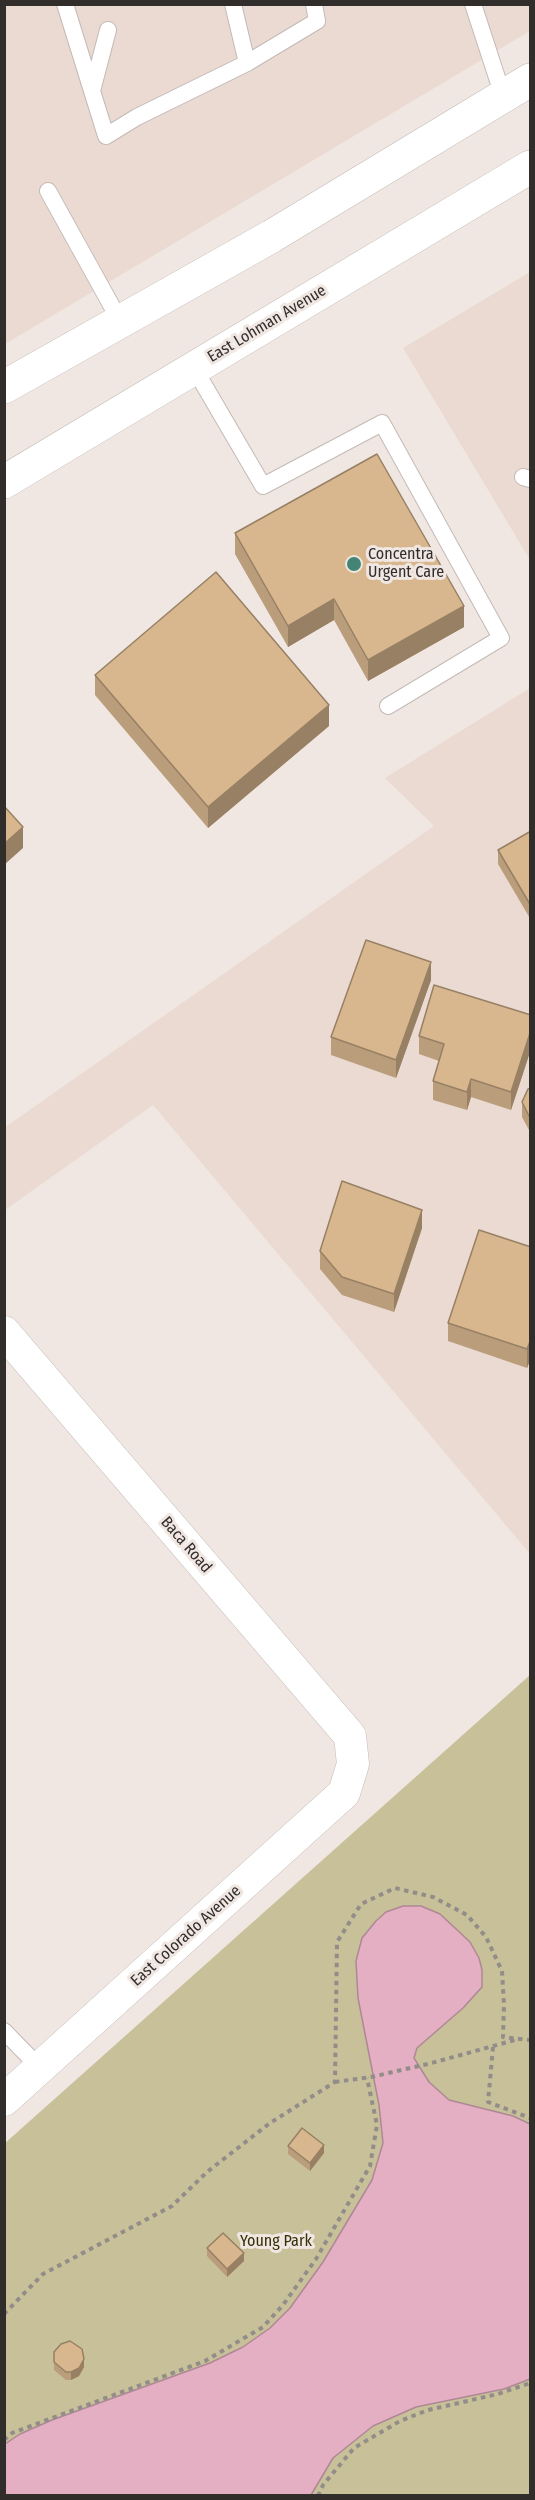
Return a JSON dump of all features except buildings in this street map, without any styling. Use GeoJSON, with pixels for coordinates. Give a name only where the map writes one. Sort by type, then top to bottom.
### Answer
{"type":"FeatureCollection","features":[{"type":"Feature","properties":{"kind":"main road"},"geometry":{"type":"LineString","coordinates":[[4,387],[272,236],[531,80]]}},
{"type":"Feature","properties":{"kind":"main road","name":"East Lohman Avenue"},"geometry":{"type":"LineString","coordinates":[[4,482],[531,167]]}},
{"type":"Feature","properties":{"kind":"street","name":"Baca Road"},"geometry":{"type":"LineString","coordinates":[[4,1332],[350,1736],[353,1764]]}},
{"type":"Feature","properties":{"kind":"street","name":"East Colorado Avenue"},"geometry":{"type":"LineString","coordinates":[[4,2100],[344,1793],[353,1764]]}},
{"type":"Feature","properties":{"kind":"lane"},"geometry":{"type":"LineString","coordinates":[[65,4],[106,136],[137,117],[247,63],[317,21],[314,4]]}},
{"type":"Feature","properties":{"kind":"lane"},"geometry":{"type":"LineString","coordinates":[[232,4],[247,63]]}},
{"type":"Feature","properties":{"kind":"lane"},"geometry":{"type":"LineString","coordinates":[[473,4],[503,96]]}},
{"type":"Feature","properties":{"kind":"lane"},"geometry":{"type":"LineString","coordinates":[[92,91],[108,30]]}},
{"type":"Feature","properties":{"kind":"lane"},"geometry":{"type":"LineString","coordinates":[[48,191],[120,321]]}},
{"type":"Feature","properties":{"kind":"lane"},"geometry":{"type":"LineString","coordinates":[[194,368],[263,486],[382,423],[501,638],[388,706]]}},
{"type":"Feature","properties":{"kind":"lane"},"geometry":{"type":"LineString","coordinates":[[4,2031],[40,2068]]}},
{"type":"Feature","properties":{"kind":"path"},"geometry":{"type":"LineString","coordinates":[[335,2082],[334,2007],[337,1942],[361,1904],[395,1888],[433,1897],[467,1915],[486,1936],[501,1971],[504,2005],[503,2037],[531,2040]]}},
{"type":"Feature","properties":{"kind":"path"},"geometry":{"type":"LineString","coordinates":[[4,2314],[44,2274],[172,2206],[207,2172],[261,2130],[335,2082],[428,2064],[515,2040]]}},
{"type":"Feature","properties":{"kind":"path"},"geometry":{"type":"LineString","coordinates":[[493,2047],[488,2102],[531,2118]]}},
{"type":"Feature","properties":{"kind":"path"},"geometry":{"type":"LineString","coordinates":[[4,2440],[12,2433],[206,2361],[263,2327],[283,2305],[316,2259],[370,2166],[377,2125],[369,2077]]}},
{"type":"Feature","properties":{"kind":"path"},"geometry":{"type":"LineString","coordinates":[[318,2496],[323,2485],[354,2448],[400,2421],[428,2410],[498,2394],[531,2383]]}},
{"type":"Feature","properties":{"kind":"shaded area"},"geometry":{"type":"Polygon","coordinates":[[[4,5],[530,5],[530,31],[5,344],[4,5]]]}},
{"type":"Feature","properties":{"kind":"shaded area"},"geometry":{"type":"Polygon","coordinates":[[[530,272],[530,560],[403,348],[530,272]]]}},
{"type":"Feature","properties":{"kind":"shaded area"},"geometry":{"type":"Polygon","coordinates":[[[530,688],[530,1554],[153,1105],[5,1210],[4,1128],[434,826],[385,778],[530,688]]]}},
{"type":"Feature","properties":{"kind":"shaded area"},"geometry":{"type":"Polygon","coordinates":[[[403,1906],[421,1906],[440,1914],[470,1942],[479,1958],[482,1970],[482,1987],[463,2008],[417,2048],[414,2058],[429,2082],[449,2100],[513,2116],[530,2124],[530,2379],[504,2389],[416,2407],[373,2426],[333,2458],[311,2495],[5,2495],[5,2444],[20,2434],[52,2420],[210,2363],[243,2347],[270,2328],[290,2308],[323,2262],[372,2180],[383,2143],[379,2105],[358,1998],[356,1961],[362,1938],[376,1921],[386,1912],[403,1906]]]}},
{"type":"Feature","properties":{"kind":"green space","name":"Young Park"},"geometry":{"type":"Polygon","coordinates":[[[530,1675],[530,2495],[5,2495],[4,2144],[530,1675]]]}},
{"type":"Feature","properties":{"kind":"place","name":"Concentra Urgent Care"},"geometry":{"type":"Point","coordinates":[354,564]}}]}
